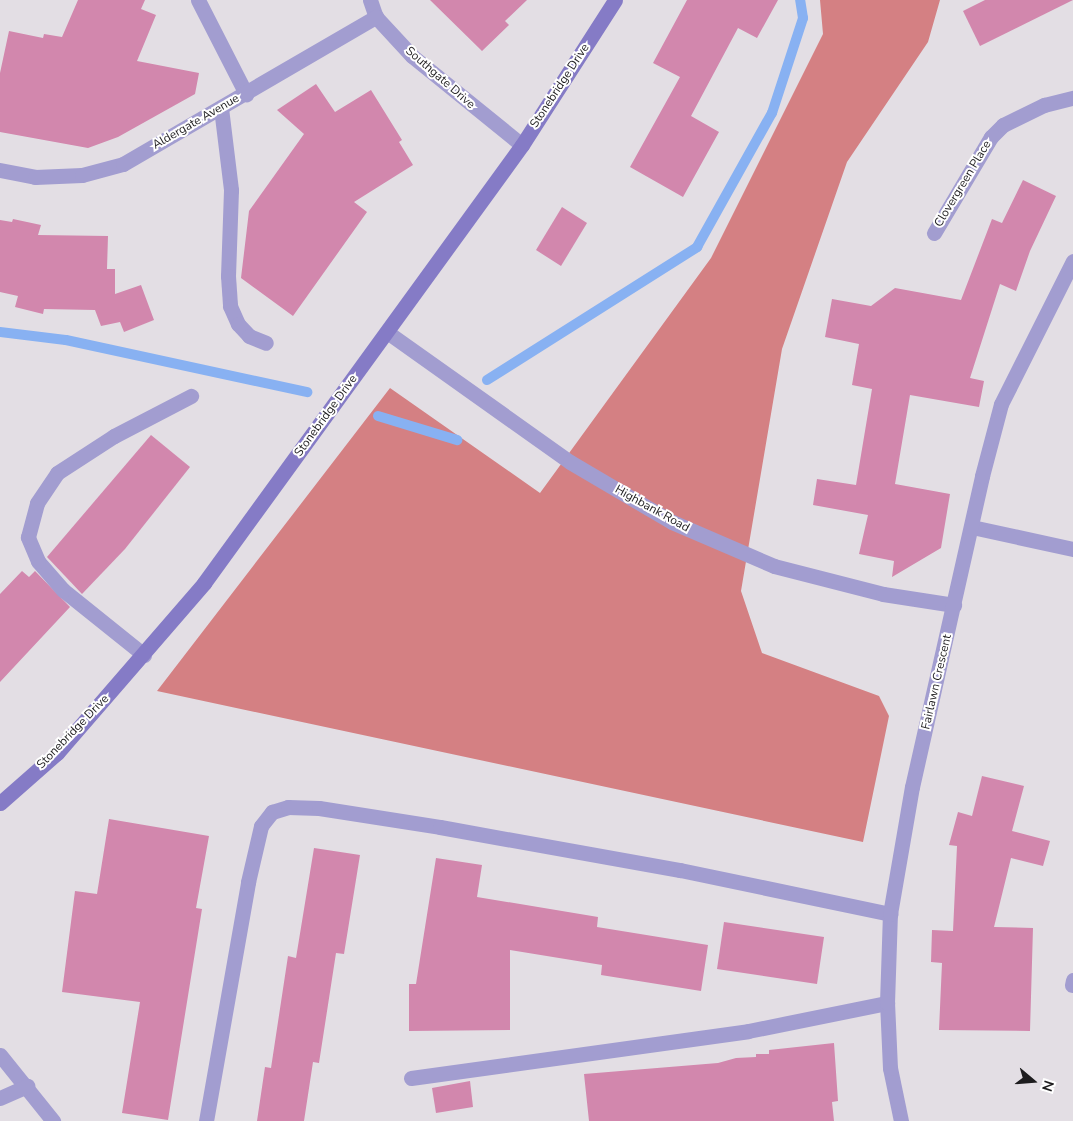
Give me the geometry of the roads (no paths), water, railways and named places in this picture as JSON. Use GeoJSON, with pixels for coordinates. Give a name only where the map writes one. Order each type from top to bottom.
{"type":"FeatureCollection","features":[{"type":"Feature","properties":{"kind":"street"},"geometry":{"type":"LineString","coordinates":[[198,0],[246,94]]}},
{"type":"Feature","properties":{"kind":"street","name":"Southgate Drive"},"geometry":{"type":"LineString","coordinates":[[370,0],[376,17],[412,56],[522,146]]}},
{"type":"Feature","properties":{"kind":"street","name":"Stonebridge Drive"},"geometry":{"type":"LineString","coordinates":[[0,803],[57,753],[144,655],[204,583],[522,146],[616,0]]}},
{"type":"Feature","properties":{"kind":"street","name":"Aldergate Avenue"},"geometry":{"type":"LineString","coordinates":[[0,170],[36,177],[82,175],[123,164],[376,17]]}},
{"type":"Feature","properties":{"kind":"street","name":"Clovergreen Place"},"geometry":{"type":"LineString","coordinates":[[934,233],[991,137],[1003,125],[1044,105],[1073,98]]}},
{"type":"Feature","properties":{"kind":"street"},"geometry":{"type":"LineString","coordinates":[[221,108],[230,190],[228,276],[230,306],[238,324],[249,336],[266,343]]}},
{"type":"Feature","properties":{"kind":"street","name":"Fairlawn Crescent"},"geometry":{"type":"LineString","coordinates":[[900,1121],[890,1068],[887,1003],[890,914],[912,787],[1002,404],[1073,261]]}},
{"type":"Feature","properties":{"kind":"street","name":"Highbank Road"},"geometry":{"type":"LineString","coordinates":[[387,332],[570,462],[672,522],[774,566],[883,594],[954,605]]}},
{"type":"Feature","properties":{"kind":"street"},"geometry":{"type":"LineString","coordinates":[[144,655],[63,590],[38,561],[28,537],[36,503],[57,473],[114,436],[191,396]]}},
{"type":"Feature","properties":{"kind":"street"},"geometry":{"type":"LineString","coordinates":[[972,527],[1073,549]]}},
{"type":"Feature","properties":{"kind":"street"},"geometry":{"type":"LineString","coordinates":[[206,1121],[248,882],[261,826],[272,812],[288,807],[319,808],[440,827],[680,870],[890,914]]}},
{"type":"Feature","properties":{"kind":"street"},"geometry":{"type":"LineString","coordinates":[[411,1078],[748,1032],[887,1003]]}},
{"type":"Feature","properties":{"kind":"street"},"geometry":{"type":"LineString","coordinates":[[0,1055],[27,1086],[53,1121]]}},
{"type":"Feature","properties":{"kind":"street"},"geometry":{"type":"LineString","coordinates":[[0,1098],[27,1086]]}},
{"type":"Feature","properties":{"kind":"waterway"},"geometry":{"type":"LineString","coordinates":[[487,380],[697,247],[772,113],[803,18],[800,0]]}},
{"type":"Feature","properties":{"kind":"waterway"},"geometry":{"type":"LineString","coordinates":[[0,332],[66,340],[307,392]]}},
{"type":"Feature","properties":{"kind":"waterway"},"geometry":{"type":"LineString","coordinates":[[378,416],[457,440]]}}]}
